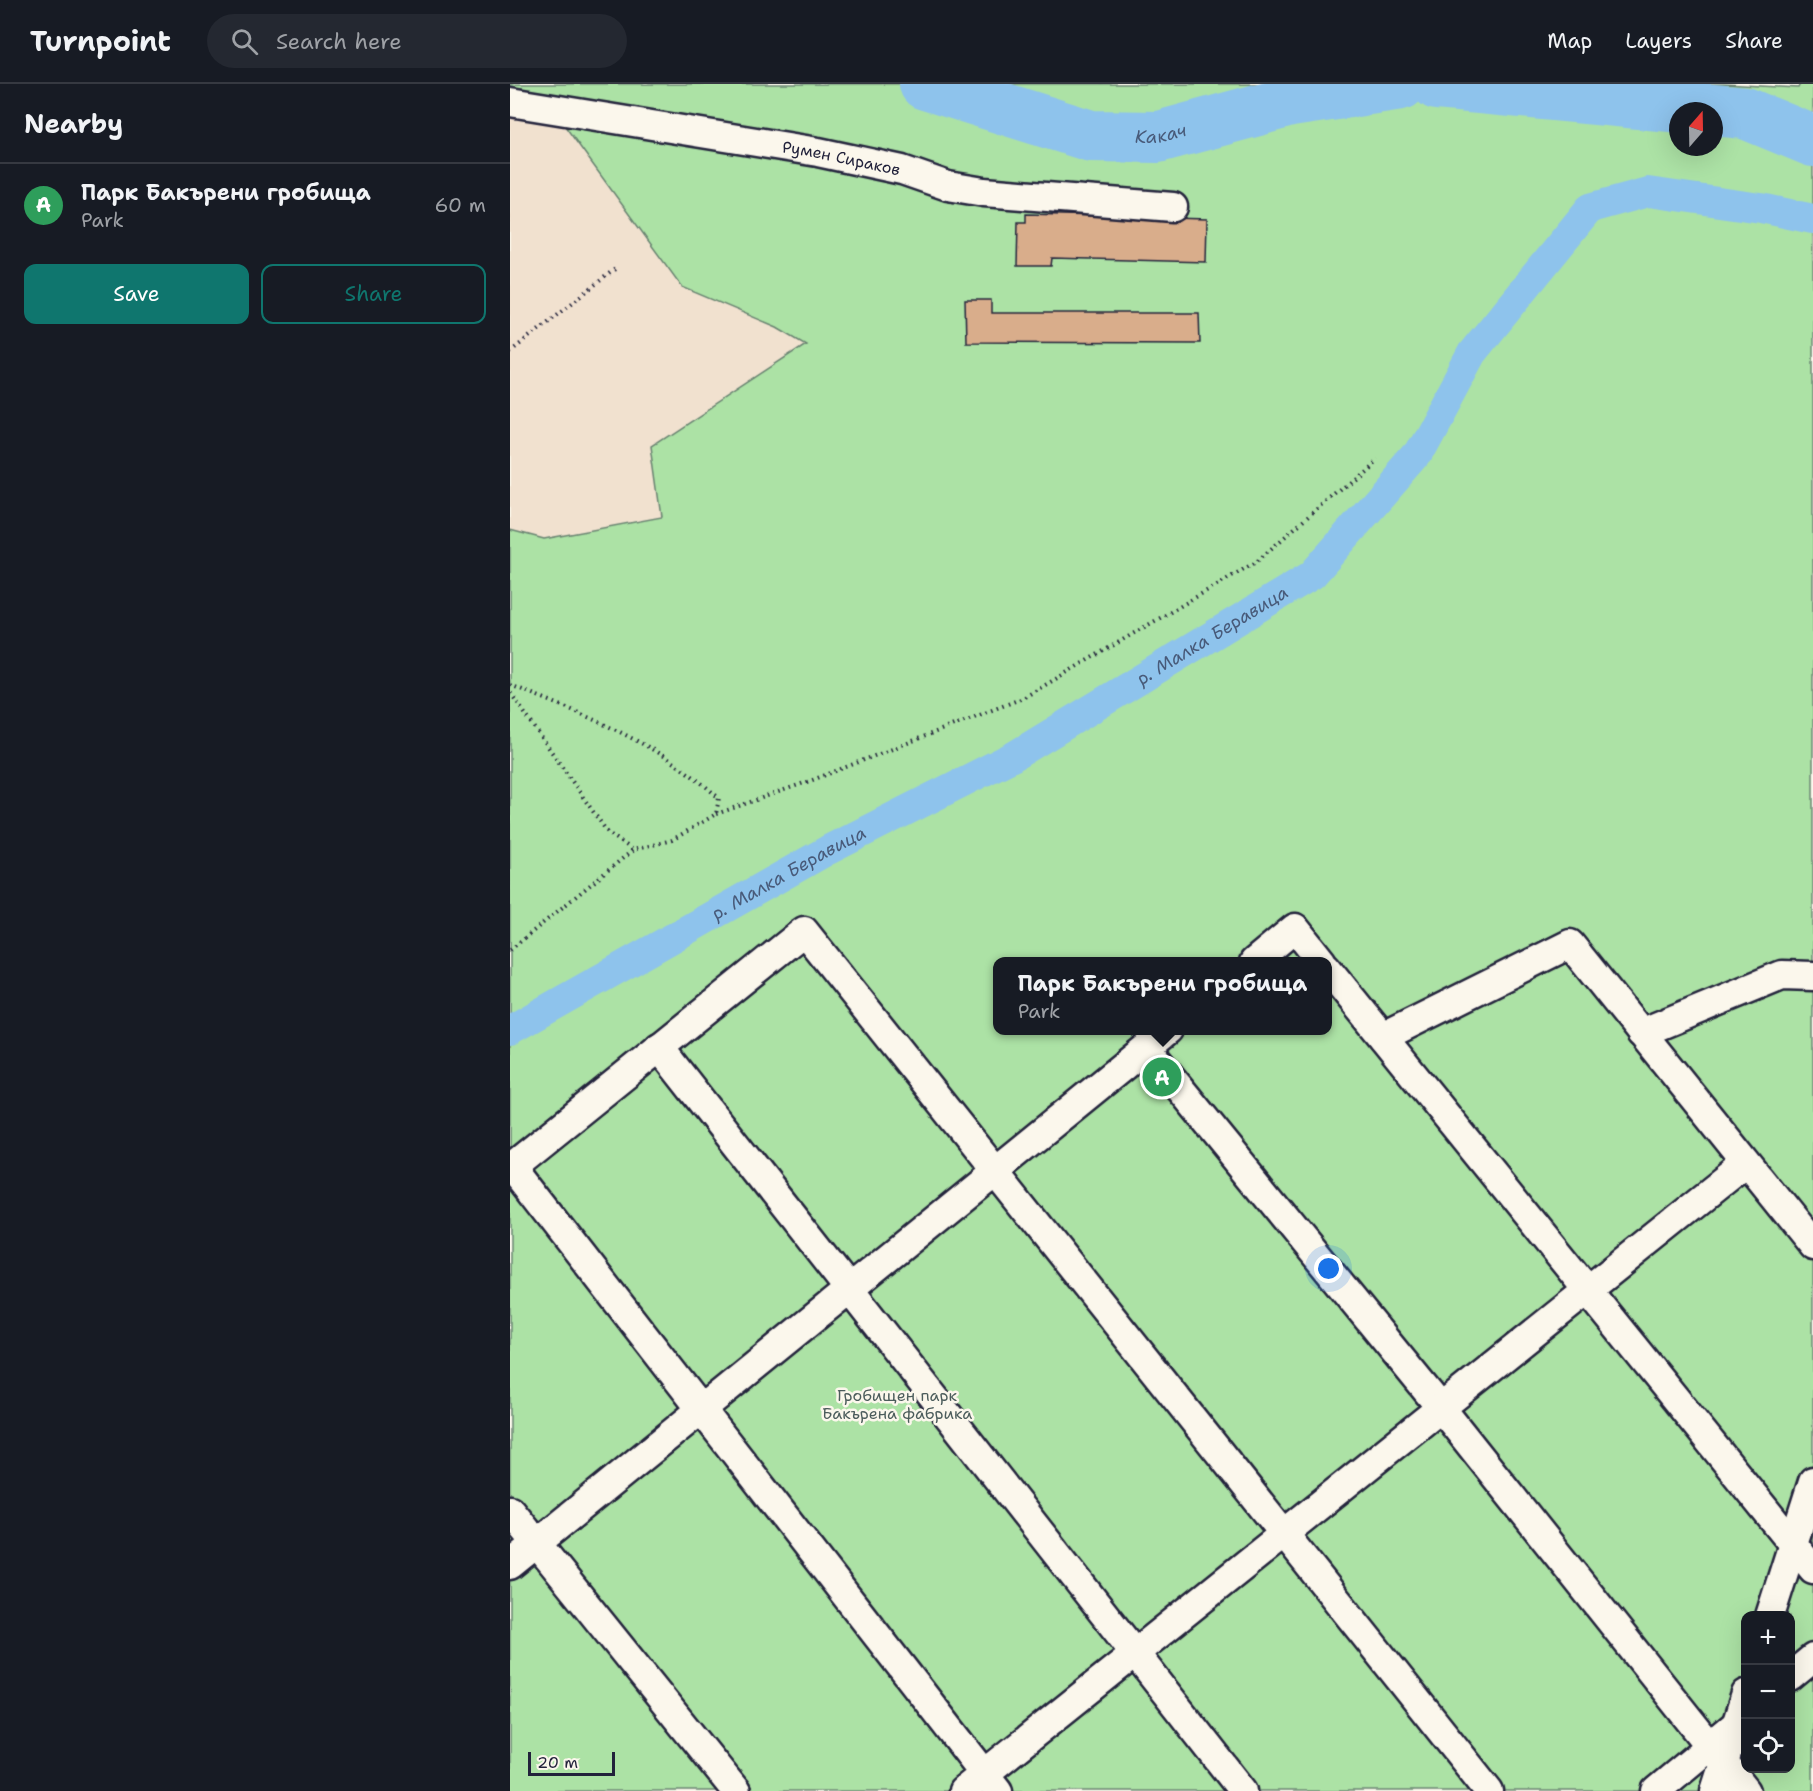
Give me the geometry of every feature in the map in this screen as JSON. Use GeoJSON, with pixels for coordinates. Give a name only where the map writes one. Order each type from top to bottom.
{"type":"FeatureCollection","features":[{"type":"Feature","properties":{"kind":"lane","name":"Румен Сираков"},"geometry":{"type":"LineString","coordinates":[[510,102],[818,152],[902,170],[948,186],[1173,207]]}},
{"type":"Feature","properties":{"kind":"lane"},"geometry":{"type":"LineString","coordinates":[[1260,957],[1295,928],[1318,957]]}},
{"type":"Feature","properties":{"kind":"lane"},"geometry":{"type":"LineString","coordinates":[[1489,1791],[1284,1534],[804,931],[511,1167],[701,1410],[982,1785],[1135,1653],[1284,1534],[1745,1164]]}},
{"type":"Feature","properties":{"kind":"lane"},"geometry":{"type":"LineString","coordinates":[[1383,1037],[1570,944],[1813,1246]]}},
{"type":"Feature","properties":{"kind":"lane"},"geometry":{"type":"LineString","coordinates":[[1332,974],[1813,1569]]}},
{"type":"Feature","properties":{"kind":"lane"},"geometry":{"type":"LineString","coordinates":[[1641,1033],[1782,975],[1813,976]]}},
{"type":"Feature","properties":{"kind":"lane"},"geometry":{"type":"LineString","coordinates":[[510,1565],[1158,1039],[1441,1408],[1746,1791]]}},
{"type":"Feature","properties":{"kind":"lane"},"geometry":{"type":"LineString","coordinates":[[659,1047],[1243,1791]]}},
{"type":"Feature","properties":{"kind":"lane"},"geometry":{"type":"LineString","coordinates":[[1772,1611],[1813,1481]]}},
{"type":"Feature","properties":{"kind":"lane"},"geometry":{"type":"LineString","coordinates":[[510,1510],[535,1544],[736,1791]]}},
{"type":"Feature","properties":{"kind":"lane"},"geometry":{"type":"LineString","coordinates":[[1795,1674],[1813,1658]]}},
{"type":"Feature","properties":{"kind":"lane"},"geometry":{"type":"LineString","coordinates":[[1656,1791],[1717,1755],[1741,1720]]}},
{"type":"Feature","properties":{"kind":"lane"},"geometry":{"type":"LineString","coordinates":[[1715,1791],[1717,1755]]}},
{"type":"Feature","properties":{"kind":"path"},"geometry":{"type":"LineString","coordinates":[[510,352],[615,269]]}},
{"type":"Feature","properties":{"kind":"path"},"geometry":{"type":"LineString","coordinates":[[510,950],[633,850],[672,840],[716,814],[810,781],[1023,698],[1256,562],[1375,458]]}},
{"type":"Feature","properties":{"kind":"path"},"geometry":{"type":"LineString","coordinates":[[510,686],[603,722],[698,778],[719,798],[716,814]]}},
{"type":"Feature","properties":{"kind":"path"},"geometry":{"type":"LineString","coordinates":[[510,692],[608,833],[633,850]]}},
{"type":"Feature","properties":{"kind":"shaded area"},"geometry":{"type":"Polygon","coordinates":[[[510,115],[562,122],[682,287],[777,327],[807,344],[652,445],[662,517],[544,539],[510,530],[510,115]]]}},
{"type":"Feature","properties":{"kind":"green space","name":"Гробищен парк Бакърена фабрика"},"geometry":{"type":"Polygon","coordinates":[[[510,84],[1724,84],[1798,88],[1800,84],[1813,84],[1813,1791],[510,1791],[510,530],[544,539],[662,517],[652,445],[806,344],[777,327],[682,287],[562,122],[510,115],[510,84]]]}},
{"type":"Feature","properties":{"kind":"building"},"geometry":{"type":"Polygon","coordinates":[[[1026,214],[1207,219],[1206,262],[1052,258],[1051,266],[1017,266],[1018,222],[1026,222],[1026,214]]]}},
{"type":"Feature","properties":{"kind":"building"},"geometry":{"type":"Polygon","coordinates":[[[965,300],[991,300],[991,313],[1199,313],[1200,343],[966,342],[965,300]]]}},
{"type":"Feature","properties":{"kind":"waterway","name":"Какач"},"geometry":{"type":"LineString","coordinates":[[925,84],[1091,136],[1158,137],[1291,101],[1401,84]]}},
{"type":"Feature","properties":{"kind":"waterway","name":"Какач"},"geometry":{"type":"LineString","coordinates":[[1437,84],[1745,113],[1813,141]]}},
{"type":"Feature","properties":{"kind":"waterway","name":"р. Малка Беравица"},"geometry":{"type":"LineString","coordinates":[[510,1030],[828,850],[1014,756],[1312,575],[1417,455],[1472,353],[1590,208],[1648,192],[1761,208],[1813,219]]}},
{"type":"Feature","properties":{"kind":"place","name":"Парк Бакърени гробища"},"geometry":{"type":"Point","coordinates":[1162,1077]}}]}
